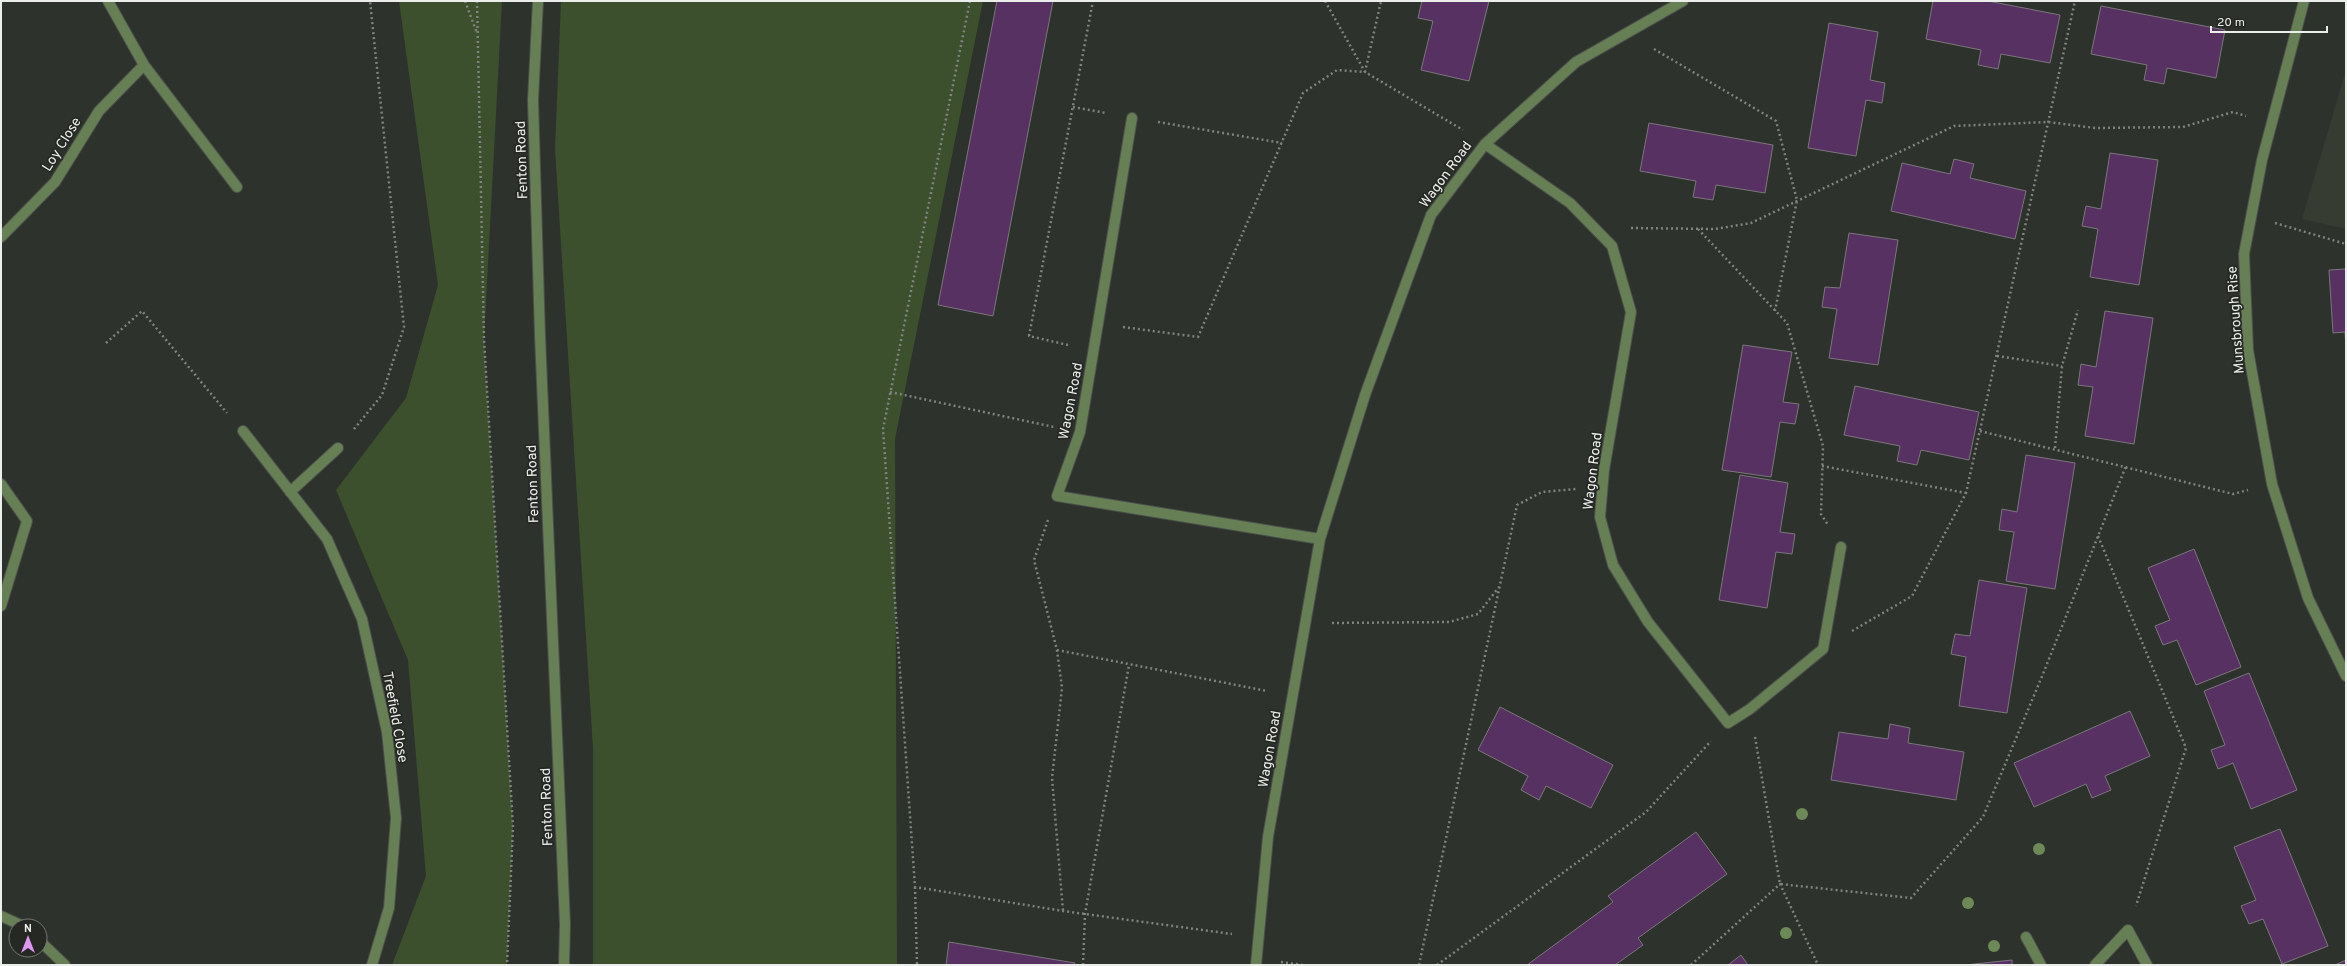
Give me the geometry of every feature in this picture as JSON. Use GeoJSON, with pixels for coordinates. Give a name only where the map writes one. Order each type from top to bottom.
{"type":"FeatureCollection","features":[{"type":"Feature","properties":{"kind":"street"},"geometry":{"type":"LineString","coordinates":[[108,1],[144,65],[237,187]]}},
{"type":"Feature","properties":{"kind":"street","name":"Fenton Road"},"geometry":{"type":"LineString","coordinates":[[538,1],[534,116],[543,406],[565,924],[564,965]]}},
{"type":"Feature","properties":{"kind":"street","name":"Wagon Road"},"geometry":{"type":"LineString","coordinates":[[1256,965],[1268,837],[1320,539],[1365,394],[1431,215],[1485,144],[1576,62],[1683,1]]}},
{"type":"Feature","properties":{"kind":"street","name":"Munsbrough Rise"},"geometry":{"type":"LineString","coordinates":[[2304,1],[2262,160],[2244,254],[2248,350],[2272,484],[2308,598],[2346,676]]}},
{"type":"Feature","properties":{"kind":"street","name":"Loy Close"},"geometry":{"type":"LineString","coordinates":[[1,237],[55,182],[99,110],[144,65]]}},
{"type":"Feature","properties":{"kind":"street","name":"Wagon Road"},"geometry":{"type":"LineString","coordinates":[[1058,496],[1080,432],[1132,118]]}},
{"type":"Feature","properties":{"kind":"street","name":"Wagon Road"},"geometry":{"type":"LineString","coordinates":[[1485,144],[1570,203],[1612,246],[1631,312],[1603,486],[1600,518],[1613,565],[1648,622],[1728,723]]}},
{"type":"Feature","properties":{"kind":"street","name":"Treefield Close"},"geometry":{"type":"LineString","coordinates":[[243,431],[327,539],[362,619],[388,732],[396,818],[389,908],[372,965]]}},
{"type":"Feature","properties":{"kind":"street"},"geometry":{"type":"LineString","coordinates":[[290,492],[338,448]]}},
{"type":"Feature","properties":{"kind":"street"},"geometry":{"type":"LineString","coordinates":[[1,484],[27,521],[1,606]]}},
{"type":"Feature","properties":{"kind":"street"},"geometry":{"type":"LineString","coordinates":[[1058,496],[1320,539]]}},
{"type":"Feature","properties":{"kind":"street"},"geometry":{"type":"LineString","coordinates":[[1728,723],[1750,709],[1823,649],[1841,547]]}},
{"type":"Feature","properties":{"kind":"street"},"geometry":{"type":"LineString","coordinates":[[2095,965],[2128,930],[2147,965]]}},
{"type":"Feature","properties":{"kind":"street"},"geometry":{"type":"LineString","coordinates":[[2026,937],[2041,965]]}},
{"type":"Feature","properties":{"kind":"street"},"geometry":{"type":"LineString","coordinates":[[48,949],[65,965]]}},
{"type":"Feature","properties":{"kind":"path"},"geometry":{"type":"LineString","coordinates":[[338,448],[382,395],[404,327],[370,1]]}},
{"type":"Feature","properties":{"kind":"path"},"geometry":{"type":"LineString","coordinates":[[466,1],[477,36]]}},
{"type":"Feature","properties":{"kind":"path"},"geometry":{"type":"LineString","coordinates":[[477,1],[484,339],[513,827],[507,965]]}},
{"type":"Feature","properties":{"kind":"path"},"geometry":{"type":"LineString","coordinates":[[917,965],[915,887],[883,430],[970,1]]}},
{"type":"Feature","properties":{"kind":"path"},"geometry":{"type":"LineString","coordinates":[[1093,1],[1029,336],[1094,350]]}},
{"type":"Feature","properties":{"kind":"path"},"geometry":{"type":"LineString","coordinates":[[1325,1],[1365,72]]}},
{"type":"Feature","properties":{"kind":"path"},"geometry":{"type":"LineString","coordinates":[[1365,72],[1380,1]]}},
{"type":"Feature","properties":{"kind":"path"},"geometry":{"type":"LineString","coordinates":[[1823,649],[1912,596],[1966,493],[2075,1]]}},
{"type":"Feature","properties":{"kind":"path"},"geometry":{"type":"LineString","coordinates":[[1627,33],[1776,121],[1797,200],[1775,311]]}},
{"type":"Feature","properties":{"kind":"path"},"geometry":{"type":"LineString","coordinates":[[1098,324],[1198,337],[1303,93],[1337,70],[1365,72],[1485,144]]}},
{"type":"Feature","properties":{"kind":"path"},"geometry":{"type":"LineString","coordinates":[[1073,107],[1282,143]]}},
{"type":"Feature","properties":{"kind":"path"},"geometry":{"type":"LineString","coordinates":[[1594,228],[1715,229],[1751,223],[1954,126],[2048,122],[2095,128],[2183,127],[2233,112],[2272,124]]}},
{"type":"Feature","properties":{"kind":"path"},"geometry":{"type":"LineString","coordinates":[[2251,216],[2346,244]]}},
{"type":"Feature","properties":{"kind":"path"},"geometry":{"type":"LineString","coordinates":[[1698,228],[1787,323],[1823,446],[1821,514],[1841,547]]}},
{"type":"Feature","properties":{"kind":"path"},"geometry":{"type":"LineString","coordinates":[[2055,448],[2062,366],[2078,310]]}},
{"type":"Feature","properties":{"kind":"path"},"geometry":{"type":"LineString","coordinates":[[106,343],[142,311],[243,431]]}},
{"type":"Feature","properties":{"kind":"path"},"geometry":{"type":"LineString","coordinates":[[1997,356],[2062,366]]}},
{"type":"Feature","properties":{"kind":"path"},"geometry":{"type":"LineString","coordinates":[[890,392],[1080,432]]}},
{"type":"Feature","properties":{"kind":"path"},"geometry":{"type":"LineString","coordinates":[[1980,431],[2055,448],[2233,494],[2272,484]]}},
{"type":"Feature","properties":{"kind":"path"},"geometry":{"type":"LineString","coordinates":[[1822,466],[1966,493]]}},
{"type":"Feature","properties":{"kind":"path"},"geometry":{"type":"LineString","coordinates":[[1691,965],[1780,884],[1911,898],[1983,817],[2043,674],[2126,466]]}},
{"type":"Feature","properties":{"kind":"path"},"geometry":{"type":"LineString","coordinates":[[1419,965],[1517,505],[1542,492],[1603,486]]}},
{"type":"Feature","properties":{"kind":"path"},"geometry":{"type":"LineString","coordinates":[[1058,496],[1034,560],[1057,650],[1062,688],[1052,778],[1063,911]]}},
{"type":"Feature","properties":{"kind":"path"},"geometry":{"type":"LineString","coordinates":[[2098,536],[2186,748],[2128,930]]}},
{"type":"Feature","properties":{"kind":"path"},"geometry":{"type":"LineString","coordinates":[[1305,624],[1449,622],[1478,614],[1499,586]]}},
{"type":"Feature","properties":{"kind":"path"},"geometry":{"type":"LineString","coordinates":[[1057,650],[1129,665],[1293,695]]}},
{"type":"Feature","properties":{"kind":"path"},"geometry":{"type":"LineString","coordinates":[[1083,965],[1085,914],[1129,665]]}},
{"type":"Feature","properties":{"kind":"path"},"geometry":{"type":"LineString","coordinates":[[1750,709],[1780,884],[1818,965]]}},
{"type":"Feature","properties":{"kind":"path"},"geometry":{"type":"LineString","coordinates":[[1437,965],[1646,812],[1728,723]]}},
{"type":"Feature","properties":{"kind":"path"},"geometry":{"type":"LineString","coordinates":[[915,887],[1063,911],[1259,937]]}},
{"type":"Feature","properties":{"kind":"shaded area"},"geometry":{"type":"Polygon","coordinates":[[[2346,70],[2346,229],[2302,219],[2346,70]]]}},
{"type":"Feature","properties":{"kind":"green space"},"geometry":{"type":"Polygon","coordinates":[[[399,1],[502,1],[484,339],[513,827],[507,965],[392,965],[426,876],[408,660],[336,490],[406,398],[438,285],[399,1]]]}},
{"type":"Feature","properties":{"kind":"green space"},"geometry":{"type":"Polygon","coordinates":[[[561,1],[983,1],[895,439],[897,965],[593,965],[593,748],[555,149],[561,1]]]}},
{"type":"Feature","properties":{"kind":"building"},"geometry":{"type":"Polygon","coordinates":[[[997,1],[1053,1],[993,316],[938,305],[997,1]]]}},
{"type":"Feature","properties":{"kind":"building"},"geometry":{"type":"Polygon","coordinates":[[[1422,1],[1489,1],[1469,81],[1421,70],[1433,21],[1418,18],[1422,1]]]}},
{"type":"Feature","properties":{"kind":"building"},"geometry":{"type":"Polygon","coordinates":[[[1933,1],[1988,1],[2060,15],[2050,63],[2001,54],[1998,69],[1978,65],[1981,50],[1926,39],[1933,1]]]}},
{"type":"Feature","properties":{"kind":"building"},"geometry":{"type":"Polygon","coordinates":[[[2101,6],[2225,30],[2216,78],[2167,68],[2164,84],[2144,80],[2147,65],[2091,54],[2101,6]]]}},
{"type":"Feature","properties":{"kind":"building"},"geometry":{"type":"Polygon","coordinates":[[[1829,23],[1878,32],[1870,80],[1885,83],[1882,103],[1866,100],[1856,156],[1808,148],[1829,23]]]}},
{"type":"Feature","properties":{"kind":"building"},"geometry":{"type":"Polygon","coordinates":[[[1649,123],[1773,145],[1765,193],[1716,185],[1713,200],[1693,197],[1696,181],[1640,171],[1649,123]]]}},
{"type":"Feature","properties":{"kind":"building"},"geometry":{"type":"Polygon","coordinates":[[[2110,153],[2158,160],[2139,285],[2090,277],[2098,229],[2082,226],[2086,206],[2101,209],[2110,153]]]}},
{"type":"Feature","properties":{"kind":"building"},"geometry":{"type":"Polygon","coordinates":[[[1954,159],[1974,164],[1970,178],[2026,191],[2015,239],[1891,211],[1902,163],[1950,174],[1954,159]]]}},
{"type":"Feature","properties":{"kind":"building"},"geometry":{"type":"Polygon","coordinates":[[[1849,233],[1898,240],[1878,365],[1829,358],[1837,309],[1822,307],[1825,287],[1840,288],[1849,233]]]}},
{"type":"Feature","properties":{"kind":"building"},"geometry":{"type":"Polygon","coordinates":[[[2346,269],[2346,349],[2345,332],[2333,333],[2329,270],[2346,269]]]}},
{"type":"Feature","properties":{"kind":"building"},"geometry":{"type":"Polygon","coordinates":[[[2105,311],[2153,318],[2134,444],[2085,436],[2093,387],[2078,385],[2081,364],[2096,367],[2105,311]]]}},
{"type":"Feature","properties":{"kind":"building"},"geometry":{"type":"Polygon","coordinates":[[[1743,345],[1792,352],[1783,402],[1799,404],[1795,424],[1780,422],[1771,477],[1722,470],[1743,345]]]}},
{"type":"Feature","properties":{"kind":"building"},"geometry":{"type":"Polygon","coordinates":[[[1855,386],[1979,412],[1969,460],[1921,450],[1917,465],[1897,461],[1900,446],[1844,435],[1855,386]]]}},
{"type":"Feature","properties":{"kind":"building"},"geometry":{"type":"Polygon","coordinates":[[[2026,455],[2075,463],[2055,589],[2006,581],[2014,532],[1999,530],[2002,509],[2017,512],[2026,455]]]}},
{"type":"Feature","properties":{"kind":"building"},"geometry":{"type":"Polygon","coordinates":[[[1740,475],[1788,483],[1780,532],[1795,534],[1792,554],[1776,552],[1767,608],[1719,600],[1740,475]]]}},
{"type":"Feature","properties":{"kind":"building"},"geometry":{"type":"Polygon","coordinates":[[[2194,549],[2241,667],[2196,685],[2177,640],[2163,645],[2155,626],[2170,620],[2148,568],[2194,549]]]}},
{"type":"Feature","properties":{"kind":"building"},"geometry":{"type":"Polygon","coordinates":[[[1979,580],[2027,588],[2007,713],[1959,706],[1966,657],[1951,654],[1955,634],[1970,636],[1979,580]]]}},
{"type":"Feature","properties":{"kind":"building"},"geometry":{"type":"Polygon","coordinates":[[[2249,673],[2297,790],[2251,809],[2233,763],[2218,769],[2211,750],[2225,745],[2204,691],[2249,673]]]}},
{"type":"Feature","properties":{"kind":"building"},"geometry":{"type":"Polygon","coordinates":[[[1500,707],[1613,765],[1591,808],[1546,786],[1539,800],[1521,790],[1528,776],[1478,750],[1500,707]]]}},
{"type":"Feature","properties":{"kind":"building"},"geometry":{"type":"Polygon","coordinates":[[[2130,711],[2150,756],[2105,776],[2111,790],[2092,798],[2086,784],[2034,807],[2014,763],[2130,711]]]}},
{"type":"Feature","properties":{"kind":"building"},"geometry":{"type":"Polygon","coordinates":[[[1890,724],[1910,728],[1908,743],[1964,752],[1956,800],[1831,780],[1839,732],[1888,739],[1890,724]]]}},
{"type":"Feature","properties":{"kind":"building"},"geometry":{"type":"Polygon","coordinates":[[[2280,829],[2328,946],[2282,964],[2263,919],[2249,924],[2241,906],[2256,900],[2234,847],[2280,829]]]}},
{"type":"Feature","properties":{"kind":"building"},"geometry":{"type":"Polygon","coordinates":[[[1696,832],[1727,874],[1638,938],[1643,945],[1615,965],[1527,965],[1613,902],[1608,896],[1696,832]]]}},
{"type":"Feature","properties":{"kind":"building"},"geometry":{"type":"Polygon","coordinates":[[[949,942],[1075,963],[1074,965],[946,965],[949,942]]]}},
{"type":"Feature","properties":{"kind":"building"},"geometry":{"type":"Polygon","coordinates":[[[1741,955],[1748,965],[1728,965],[1741,955]]]}},
{"type":"Feature","properties":{"kind":"building"},"geometry":{"type":"Polygon","coordinates":[[[2012,960],[2012,965],[1965,965],[2012,960]]]}},
{"type":"Feature","properties":{"kind":"building"},"geometry":{"type":"Polygon","coordinates":[[[2346,960],[2346,965],[2335,965],[2346,960]]]}}]}
